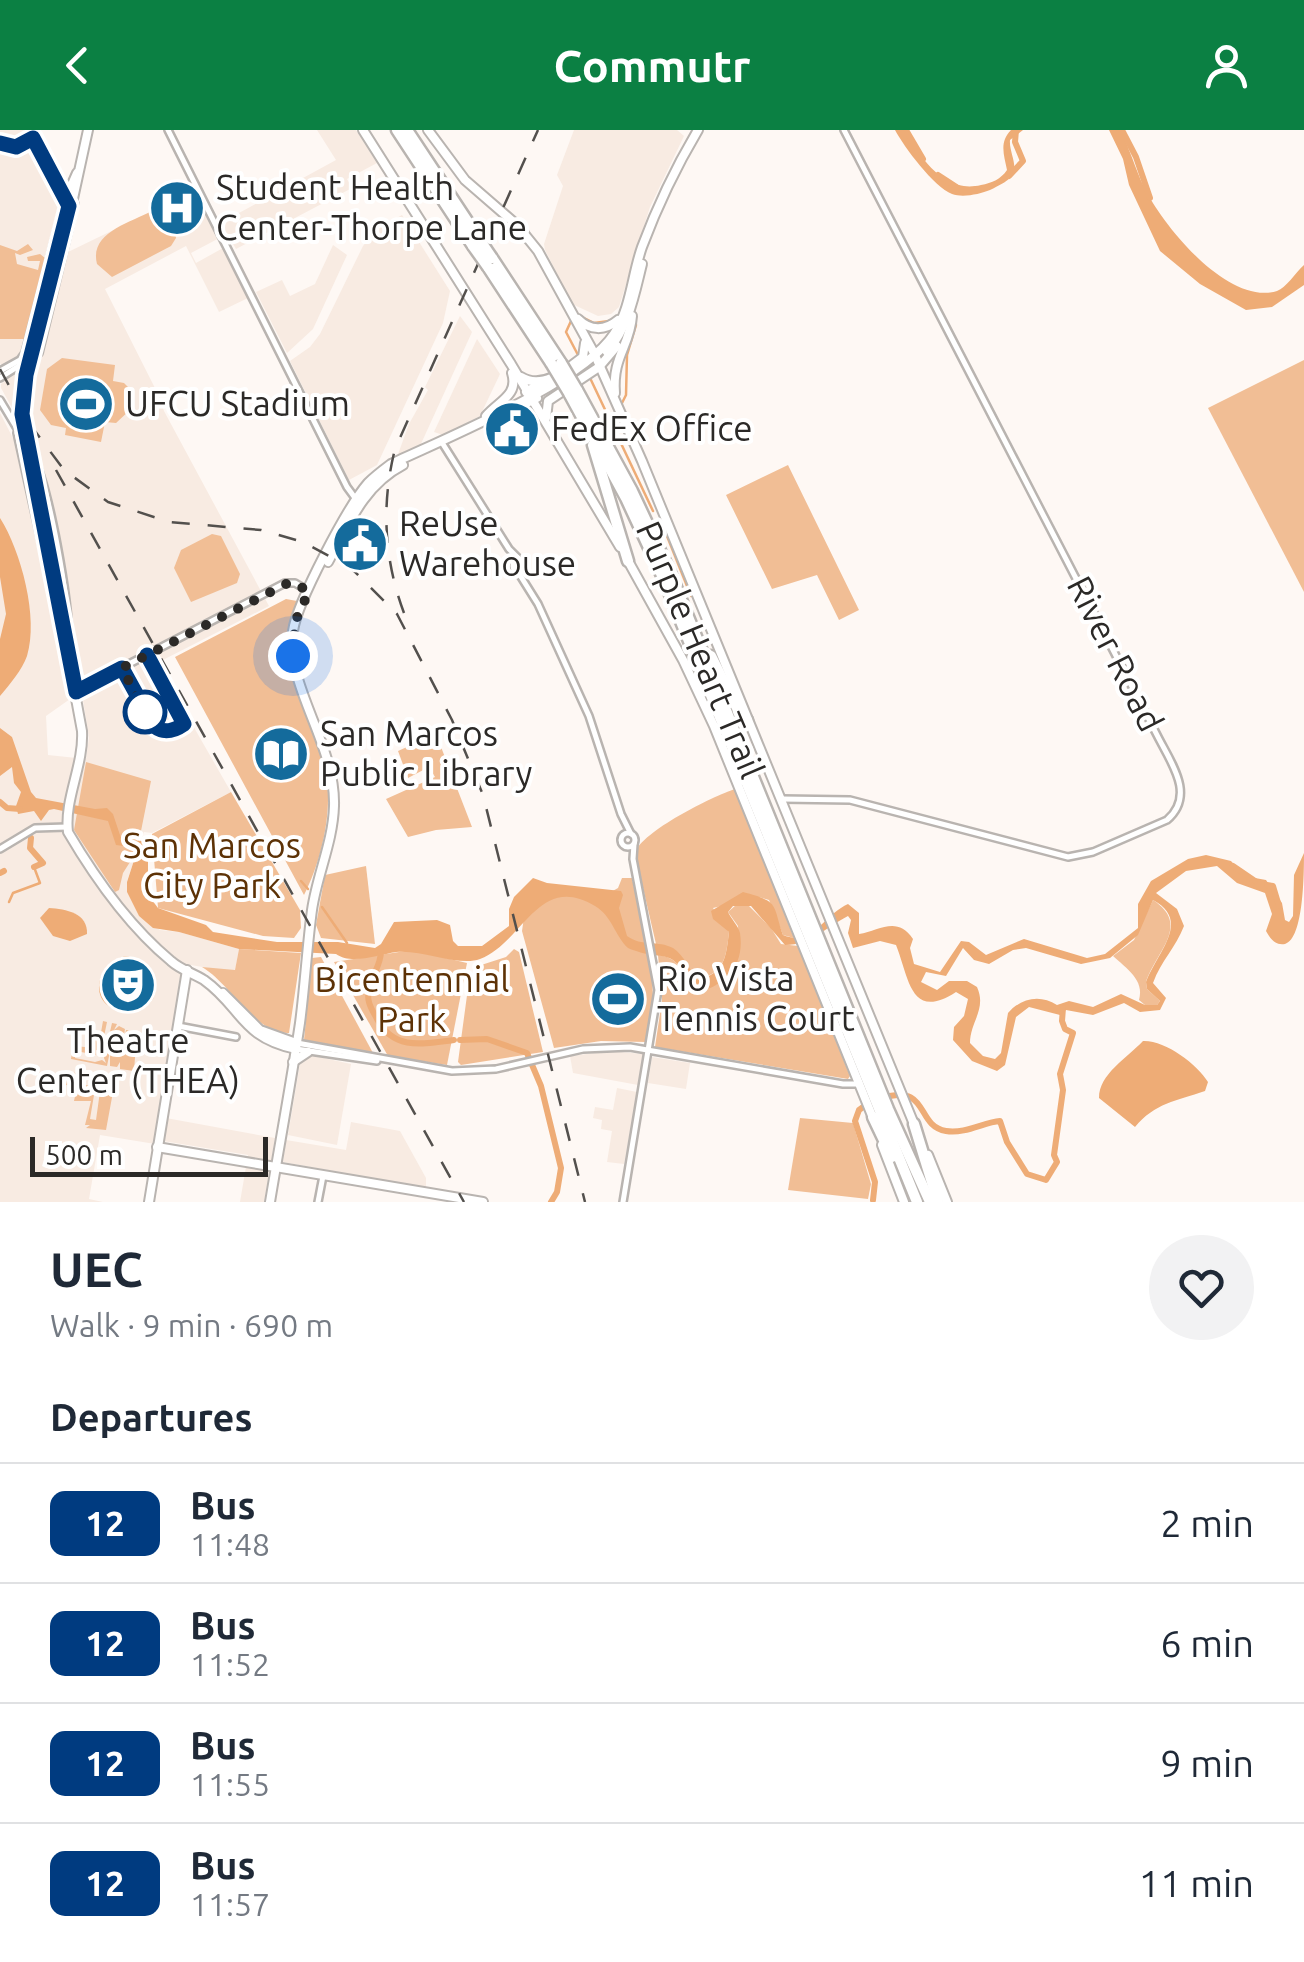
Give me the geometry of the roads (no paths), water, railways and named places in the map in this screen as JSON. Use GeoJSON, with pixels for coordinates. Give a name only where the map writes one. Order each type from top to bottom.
{"type":"FeatureCollection","features":[{"type":"Feature","properties":{"kind":"highway","name":"Purple Heart Trail"},"geometry":{"type":"LineString","coordinates":[[394,130],[476,241]]}},
{"type":"Feature","properties":{"kind":"highway","name":"Purple Heart Trail"},"geometry":{"type":"LineString","coordinates":[[410,130],[632,492],[681,600],[916,1202]]}},
{"type":"Feature","properties":{"kind":"highway","name":"Purple Heart Trail"},"geometry":{"type":"LineString","coordinates":[[573,392],[656,563],[794,886]]}},
{"type":"Feature","properties":{"kind":"highway"},"geometry":{"type":"LineString","coordinates":[[582,416],[628,561]]}},
{"type":"Feature","properties":{"kind":"highway"},"geometry":{"type":"LineString","coordinates":[[681,600],[689,608],[739,712],[747,720]]}},
{"type":"Feature","properties":{"kind":"highway","name":"Purple Heart Trail"},"geometry":{"type":"LineString","coordinates":[[879,1113],[930,1202]]}},
{"type":"Feature","properties":{"kind":"highway"},"geometry":{"type":"LineString","coordinates":[[913,1121],[938,1202]]}},
{"type":"Feature","properties":{"kind":"main road"},"geometry":{"type":"LineString","coordinates":[[88,130],[78,177],[58,235],[22,406],[24,436],[76,692],[82,749],[68,822],[115,900],[169,960],[184,990]]}},
{"type":"Feature","properties":{"kind":"main road"},"geometry":{"type":"LineString","coordinates":[[362,130],[518,375],[628,561],[707,710],[778,881],[815,950]]}},
{"type":"Feature","properties":{"kind":"main road"},"geometry":{"type":"LineString","coordinates":[[428,130],[464,180],[528,238],[597,361],[947,1202]]}},
{"type":"Feature","properties":{"kind":"main road"},"geometry":{"type":"LineString","coordinates":[[616,403],[615,367],[630,330],[627,314],[635,271],[668,186],[698,130]]}},
{"type":"Feature","properties":{"kind":"main road"},"geometry":{"type":"LineString","coordinates":[[58,235],[69,206],[65,200],[78,177]]}},
{"type":"Feature","properties":{"kind":"main road"},"geometry":{"type":"LineString","coordinates":[[545,420],[548,401],[586,376],[627,314],[648,236]]}},
{"type":"Feature","properties":{"kind":"main road"},"geometry":{"type":"LineString","coordinates":[[571,313],[583,324],[596,328],[612,325],[627,314]]}},
{"type":"Feature","properties":{"kind":"main road"},"geometry":{"type":"LineString","coordinates":[[348,489],[358,490],[392,464],[512,411],[543,382],[583,358],[585,340]]}},
{"type":"Feature","properties":{"kind":"main road"},"geometry":{"type":"LineString","coordinates":[[358,503],[386,474],[597,361]]}},
{"type":"Feature","properties":{"kind":"main road"},"geometry":{"type":"LineString","coordinates":[[484,419],[512,392],[515,383],[511,364]]}},
{"type":"Feature","properties":{"kind":"main road"},"geometry":{"type":"LineString","coordinates":[[518,375],[531,383],[543,382]]}},
{"type":"Feature","properties":{"kind":"main road"},"geometry":{"type":"LineString","coordinates":[[586,376],[597,376],[608,387]]}},
{"type":"Feature","properties":{"kind":"main road"},"geometry":{"type":"LineString","coordinates":[[512,411],[530,410],[545,420]]}},
{"type":"Feature","properties":{"kind":"main road"},"geometry":{"type":"LineString","coordinates":[[459,437],[494,414]]}},
{"type":"Feature","properties":{"kind":"main road"},"geometry":{"type":"LineString","coordinates":[[270,1202],[294,1062],[312,905],[334,804],[330,762],[293,656],[295,622],[372,479]]}},
{"type":"Feature","properties":{"kind":"main road"},"geometry":{"type":"LineString","coordinates":[[169,960],[206,976],[265,1036],[296,1046]]}},
{"type":"Feature","properties":{"kind":"main road"},"geometry":{"type":"LineString","coordinates":[[148,1202],[187,970]]}},
{"type":"Feature","properties":{"kind":"main road"},"geometry":{"type":"LineString","coordinates":[[294,1062],[308,1052]]}},
{"type":"Feature","properties":{"kind":"main road"},"geometry":{"type":"LineString","coordinates":[[879,1113],[904,1202]]}},
{"type":"Feature","properties":{"kind":"main road"},"geometry":{"type":"LineString","coordinates":[[158,1147],[483,1202]]}},
{"type":"Feature","properties":{"kind":"street"},"geometry":{"type":"LineString","coordinates":[[29,130],[65,200]]}},
{"type":"Feature","properties":{"kind":"street"},"geometry":{"type":"LineString","coordinates":[[168,130],[358,503]]}},
{"type":"Feature","properties":{"kind":"street","name":"River Road"},"geometry":{"type":"LineString","coordinates":[[780,800],[850,800],[1068,857],[1093,852],[1167,820],[1182,799],[1180,783],[1164,749],[844,130]]}},
{"type":"Feature","properties":{"kind":"street"},"geometry":{"type":"LineString","coordinates":[[0,375],[24,356],[33,320],[44,306],[78,177]]}},
{"type":"Feature","properties":{"kind":"street"},"geometry":{"type":"LineString","coordinates":[[0,375],[38,355],[47,323],[44,306]]}},
{"type":"Feature","properties":{"kind":"street"},"geometry":{"type":"LineString","coordinates":[[33,320],[47,323]]}},
{"type":"Feature","properties":{"kind":"street"},"geometry":{"type":"LineString","coordinates":[[0,400],[34,457],[41,480],[65,598],[66,641]]}},
{"type":"Feature","properties":{"kind":"street"},"geometry":{"type":"LineString","coordinates":[[17,430],[52,604],[66,641]]}},
{"type":"Feature","properties":{"kind":"street"},"geometry":{"type":"LineString","coordinates":[[442,442],[521,570],[589,716],[627,835],[635,839],[633,860],[658,990],[623,1202]]}},
{"type":"Feature","properties":{"kind":"street"},"geometry":{"type":"LineString","coordinates":[[27,483],[41,480]]}},
{"type":"Feature","properties":{"kind":"street"},"geometry":{"type":"LineString","coordinates":[[31,501],[39,494],[45,498]]}},
{"type":"Feature","properties":{"kind":"street"},"geometry":{"type":"LineString","coordinates":[[516,562],[524,562],[521,570]]}},
{"type":"Feature","properties":{"kind":"street"},"geometry":{"type":"LineString","coordinates":[[76,692],[285,583],[309,591]]}},
{"type":"Feature","properties":{"kind":"street"},"geometry":{"type":"LineString","coordinates":[[0,850],[35,828],[68,822]]}},
{"type":"Feature","properties":{"kind":"street"},"geometry":{"type":"LineString","coordinates":[[627,835],[622,842],[633,860]]}},
{"type":"Feature","properties":{"kind":"street"},"geometry":{"type":"LineString","coordinates":[[626,847],[634,844]]}},
{"type":"Feature","properties":{"kind":"street"},"geometry":{"type":"LineString","coordinates":[[178,1026],[236,1037]]}},
{"type":"Feature","properties":{"kind":"street"},"geometry":{"type":"LineString","coordinates":[[296,1046],[452,1071],[474,1071],[604,1047],[649,1050],[869,1088]]}},
{"type":"Feature","properties":{"kind":"street"},"geometry":{"type":"LineString","coordinates":[[296,1046],[308,1052],[355,1056]]}},
{"type":"Feature","properties":{"kind":"street"},"geometry":{"type":"LineString","coordinates":[[318,1202],[323,1176]]}},
{"type":"Feature","properties":{"kind":"waterway"},"geometry":{"type":"LineString","coordinates":[[906,130],[923,159]]}},
{"type":"Feature","properties":{"kind":"waterway"},"geometry":{"type":"LineString","coordinates":[[1009,176],[1023,161],[1015,142],[1016,130]]}},
{"type":"Feature","properties":{"kind":"waterway"},"geometry":{"type":"LineString","coordinates":[[1122,130],[1150,198]]}},
{"type":"Feature","properties":{"kind":"waterway"},"geometry":{"type":"LineString","coordinates":[[938,175],[961,190]]}},
{"type":"Feature","properties":{"kind":"waterway"},"geometry":{"type":"LineString","coordinates":[[578,315],[594,323],[609,321]]}},
{"type":"Feature","properties":{"kind":"waterway"},"geometry":{"type":"LineString","coordinates":[[571,321],[566,332],[578,355]]}},
{"type":"Feature","properties":{"kind":"waterway"},"geometry":{"type":"LineString","coordinates":[[622,403],[626,395],[627,355],[636,325]]}},
{"type":"Feature","properties":{"kind":"waterway"},"geometry":{"type":"LineString","coordinates":[[591,380],[653,511]]}},
{"type":"Feature","properties":{"kind":"waterway"},"geometry":{"type":"LineString","coordinates":[[663,526],[691,596]]}},
{"type":"Feature","properties":{"kind":"waterway"},"geometry":{"type":"LineString","coordinates":[[0,802],[7,808],[20,809]]}},
{"type":"Feature","properties":{"kind":"waterway"},"geometry":{"type":"LineString","coordinates":[[31,838],[30,848],[43,863],[34,867]]}},
{"type":"Feature","properties":{"kind":"waterway"},"geometry":{"type":"LineString","coordinates":[[1233,866],[1255,881]]}},
{"type":"Feature","properties":{"kind":"waterway"},"geometry":{"type":"LineString","coordinates":[[9,902],[13,893],[40,883],[34,867]]}},
{"type":"Feature","properties":{"kind":"waterway"},"geometry":{"type":"LineString","coordinates":[[0,873],[4,871]]}},
{"type":"Feature","properties":{"kind":"waterway"},"geometry":{"type":"LineString","coordinates":[[301,881],[308,889]]}},
{"type":"Feature","properties":{"kind":"waterway"},"geometry":{"type":"LineString","coordinates":[[1267,885],[1273,886],[1279,906]]}},
{"type":"Feature","properties":{"kind":"waterway"},"geometry":{"type":"LineString","coordinates":[[322,907],[347,943]]}},
{"type":"Feature","properties":{"kind":"waterway"},"geometry":{"type":"LineString","coordinates":[[381,951],[368,997],[384,1029],[410,1043],[454,1040]]}},
{"type":"Feature","properties":{"kind":"waterway"},"geometry":{"type":"LineString","coordinates":[[882,1098],[908,1096],[936,1128],[946,1131],[1000,1121],[1007,1142],[1027,1174],[1046,1180],[1057,1162],[1054,1155],[1063,1090],[1060,1074],[1073,1033],[1065,1029],[1063,1008]]}},
{"type":"Feature","properties":{"kind":"waterway"},"geometry":{"type":"LineString","coordinates":[[460,1040],[487,1039],[527,1053],[541,1086],[561,1168],[551,1202]]}},
{"type":"Feature","properties":{"kind":"waterway"},"geometry":{"type":"LineString","coordinates":[[870,1102],[859,1110],[855,1121],[875,1182],[873,1200]]}},
{"type":"Feature","properties":{"kind":"railway"},"geometry":{"type":"LineString","coordinates":[[404,613],[392,573],[387,532],[388,490],[395,449],[538,130]]}},
{"type":"Feature","properties":{"kind":"railway"},"geometry":{"type":"LineString","coordinates":[[0,369],[36,435]]}},
{"type":"Feature","properties":{"kind":"railway"},"geometry":{"type":"LineString","coordinates":[[29,423],[64,470],[108,502],[169,522],[261,530],[303,542],[351,568],[397,614],[452,720],[483,795],[585,1202]]}},
{"type":"Feature","properties":{"kind":"railway"},"geometry":{"type":"LineString","coordinates":[[56,470],[464,1202]]}},
{"type":"Feature","properties":{"kind":"place","name":"Student Health Center-Thorpe Lane"},"geometry":{"type":"Point","coordinates":[177,208]}},
{"type":"Feature","properties":{"kind":"place","name":"UFCU Stadium"},"geometry":{"type":"Point","coordinates":[86,404]}},
{"type":"Feature","properties":{"kind":"place","name":"FedEx Office"},"geometry":{"type":"Point","coordinates":[512,429]}},
{"type":"Feature","properties":{"kind":"place","name":"ReUse Warehouse"},"geometry":{"type":"Point","coordinates":[360,544]}},
{"type":"Feature","properties":{"kind":"place","name":"San Marcos Public Library"},"geometry":{"type":"Point","coordinates":[281,754]}},
{"type":"Feature","properties":{"kind":"place","name":"Theatre Center (THEA)"},"geometry":{"type":"Point","coordinates":[128,985]}},
{"type":"Feature","properties":{"kind":"place","name":"Rio Vista Tennis Court"},"geometry":{"type":"Point","coordinates":[618,999]}},
{"type":"Feature","properties":{"kind":"park label","name":"San Marcos City Park"},"geometry":{"type":"Point","coordinates":[212,866]}},
{"type":"Feature","properties":{"kind":"park label","name":"Bicentennial Park"},"geometry":{"type":"Point","coordinates":[412,1000]}}]}
